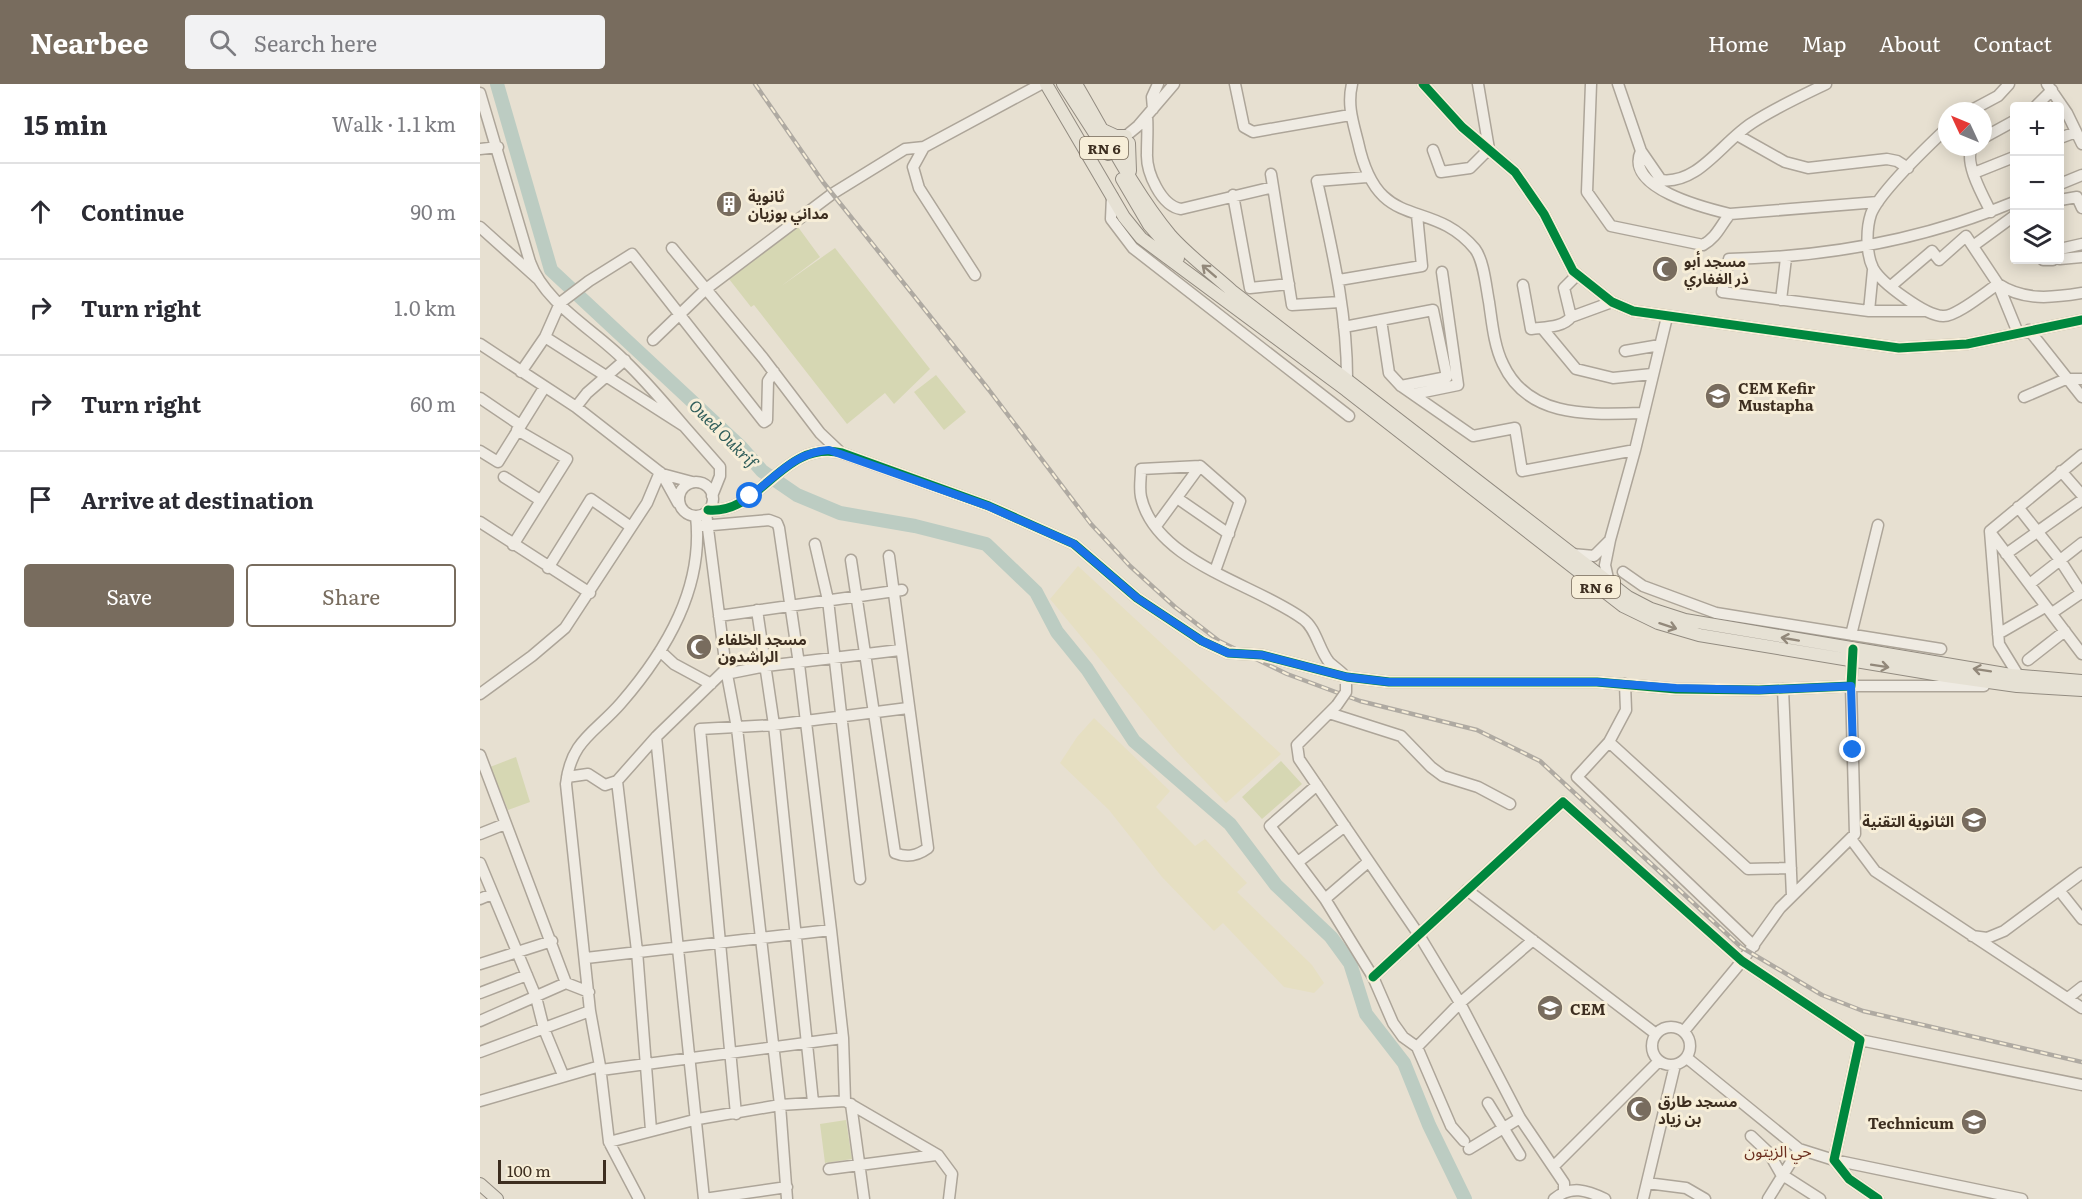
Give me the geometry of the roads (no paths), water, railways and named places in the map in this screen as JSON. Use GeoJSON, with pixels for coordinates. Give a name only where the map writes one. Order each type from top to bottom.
{"type":"FeatureCollection","features":[{"type":"Feature","properties":{"kind":"main road"},"geometry":{"type":"LineString","coordinates":[[1046,84],[1118,208],[1141,238],[1200,280]]}},
{"type":"Feature","properties":{"kind":"main road","name":"RN 6"},"geometry":{"type":"LineString","coordinates":[[1063,84],[1156,217],[1180,246],[1342,380],[1592,567],[1623,606],[1678,630],[2082,690]]}},
{"type":"Feature","properties":{"kind":"main road","name":"RN 6"},"geometry":{"type":"LineString","coordinates":[[1076,84],[1103,130],[1142,213],[1167,247],[1200,280],[1342,380],[1592,567],[1628,597],[1651,609],[1685,620],[1853,655],[1926,660],[2018,681],[2082,681]]}},
{"type":"Feature","properties":{"kind":"main road"},"geometry":{"type":"LineString","coordinates":[[1103,130],[1127,139],[1132,181]]}},
{"type":"Feature","properties":{"kind":"main road"},"geometry":{"type":"LineString","coordinates":[[1118,208],[1156,217]]}},
{"type":"Feature","properties":{"kind":"main road"},"geometry":{"type":"LineString","coordinates":[[480,1184],[497,1199]]}},
{"type":"Feature","properties":{"kind":"street"},"geometry":{"type":"LineString","coordinates":[[653,340],[680,317],[706,289],[861,175],[905,149],[924,147],[1041,84]]}},
{"type":"Feature","properties":{"kind":"street"},"geometry":{"type":"LineString","coordinates":[[1158,84],[1152,97],[1146,155],[1162,196],[1173,208],[1181,209],[1273,187]]}},
{"type":"Feature","properties":{"kind":"street"},"geometry":{"type":"LineString","coordinates":[[1112,153],[1127,139],[1174,84]]}},
{"type":"Feature","properties":{"kind":"street"},"geometry":{"type":"LineString","coordinates":[[1235,84],[1244,127],[1253,132],[1350,115]]}},
{"type":"Feature","properties":{"kind":"street"},"geometry":{"type":"LineString","coordinates":[[1352,84],[1350,115],[1367,177],[1377,193],[1395,207],[1463,236],[1478,254],[1503,364],[1520,389],[1536,401],[1564,412],[1644,413]]}},
{"type":"Feature","properties":{"kind":"street"},"geometry":{"type":"LineString","coordinates":[[1423,84],[1462,127],[1515,172],[1529,189],[1577,275],[1612,302],[1633,311],[1899,348],[1967,344],[2082,320]]}},
{"type":"Feature","properties":{"kind":"street"},"geometry":{"type":"LineString","coordinates":[[1478,84],[1489,149]]}},
{"type":"Feature","properties":{"kind":"street"},"geometry":{"type":"LineString","coordinates":[[1591,84],[1587,192],[1611,226],[1703,245],[1715,238],[1730,214]]}},
{"type":"Feature","properties":{"kind":"street"},"geometry":{"type":"LineString","coordinates":[[1618,84],[1641,151],[1661,180],[1677,182],[1693,172],[1737,135],[1777,108],[1826,84]]}},
{"type":"Feature","properties":{"kind":"street"},"geometry":{"type":"LineString","coordinates":[[1987,102],[1998,96],[2009,84]]}},
{"type":"Feature","properties":{"kind":"street"},"geometry":{"type":"LineString","coordinates":[[2039,102],[2050,87],[2082,144]]}},
{"type":"Feature","properties":{"kind":"street"},"geometry":{"type":"LineString","coordinates":[[480,93],[531,261],[540,281]]}},
{"type":"Feature","properties":{"kind":"street"},"geometry":{"type":"LineString","coordinates":[[1992,133],[2010,123]]}},
{"type":"Feature","properties":{"kind":"street"},"geometry":{"type":"LineString","coordinates":[[2064,136],[2076,132]]}},
{"type":"Feature","properties":{"kind":"street"},"geometry":{"type":"LineString","coordinates":[[1737,135],[1785,162],[1808,168],[1887,159],[1908,168]]}},
{"type":"Feature","properties":{"kind":"street"},"geometry":{"type":"LineString","coordinates":[[1869,311],[1874,270],[1868,247],[1871,214],[1878,202],[1938,137]]}},
{"type":"Feature","properties":{"kind":"street"},"geometry":{"type":"LineString","coordinates":[[480,149],[498,147]]}},
{"type":"Feature","properties":{"kind":"street"},"geometry":{"type":"LineString","coordinates":[[924,147],[913,167],[919,188],[975,275]]}},
{"type":"Feature","properties":{"kind":"street"},"geometry":{"type":"LineString","coordinates":[[1433,150],[1441,172],[1470,168],[1489,149]]}},
{"type":"Feature","properties":{"kind":"street"},"geometry":{"type":"LineString","coordinates":[[1641,151],[1637,160],[1638,168],[1646,179],[1658,188],[1709,209],[1730,214],[1878,202]]}},
{"type":"Feature","properties":{"kind":"street"},"geometry":{"type":"LineString","coordinates":[[1970,156],[1974,173],[1991,212]]}},
{"type":"Feature","properties":{"kind":"street"},"geometry":{"type":"LineString","coordinates":[[1974,173],[2010,159]]}},
{"type":"Feature","properties":{"kind":"street"},"geometry":{"type":"LineString","coordinates":[[1271,174],[1292,305],[1340,302]]}},
{"type":"Feature","properties":{"kind":"street"},"geometry":{"type":"LineString","coordinates":[[2064,182],[2082,175]]}},
{"type":"Feature","properties":{"kind":"street"},"geometry":{"type":"LineString","coordinates":[[1342,380],[1344,327],[1339,280],[1317,181],[1367,177]]}},
{"type":"Feature","properties":{"kind":"street"},"geometry":{"type":"LineString","coordinates":[[1233,195],[1250,288],[1289,284]]}},
{"type":"Feature","properties":{"kind":"street"},"geometry":{"type":"LineString","coordinates":[[1112,196],[1111,219],[1133,248],[1349,417]]}},
{"type":"Feature","properties":{"kind":"street"},"geometry":{"type":"LineString","coordinates":[[2064,199],[2079,197],[2082,208]]}},
{"type":"Feature","properties":{"kind":"street"},"geometry":{"type":"LineString","coordinates":[[1998,284],[1953,313],[1944,316],[1924,311],[1869,311],[1722,292],[1729,259],[1786,258],[1868,247],[1991,212],[2010,204]]}},
{"type":"Feature","properties":{"kind":"street"},"geometry":{"type":"LineString","coordinates":[[1339,280],[1422,266],[1417,215]]}},
{"type":"Feature","properties":{"kind":"street"},"geometry":{"type":"LineString","coordinates":[[1973,246],[2010,219]]}},
{"type":"Feature","properties":{"kind":"street"},"geometry":{"type":"LineString","coordinates":[[480,228],[625,360],[720,467],[720,476],[703,518],[693,578],[672,632],[621,704],[575,749],[568,763],[567,777],[590,1011],[601,1068],[609,1142],[639,1199]]}},
{"type":"Feature","properties":{"kind":"street"},"geometry":{"type":"LineString","coordinates":[[1891,286],[1932,251],[1939,260],[1966,236],[1998,284],[2023,332],[2082,397]]}},
{"type":"Feature","properties":{"kind":"street"},"geometry":{"type":"LineString","coordinates":[[2064,248],[2082,244]]}},
{"type":"Feature","properties":{"kind":"street"},"geometry":{"type":"LineString","coordinates":[[672,248],[812,422],[842,453]]}},
{"type":"Feature","properties":{"kind":"street"},"geometry":{"type":"LineString","coordinates":[[521,372],[545,337],[560,303],[589,281],[633,254],[764,422],[767,420],[768,381],[774,372]]}},
{"type":"Feature","properties":{"kind":"street"},"geometry":{"type":"LineString","coordinates":[[2064,259],[2082,257]]}},
{"type":"Feature","properties":{"kind":"street"},"geometry":{"type":"LineString","coordinates":[[1781,300],[1786,258]]}},
{"type":"Feature","properties":{"kind":"street"},"geometry":{"type":"LineString","coordinates":[[1874,270],[1924,311]]}},
{"type":"Feature","properties":{"kind":"street"},"geometry":{"type":"LineString","coordinates":[[1414,394],[1458,385],[1442,272]]}},
{"type":"Feature","properties":{"kind":"street"},"geometry":{"type":"LineString","coordinates":[[1570,317],[1564,288],[1577,275]]}},
{"type":"Feature","properties":{"kind":"street"},"geometry":{"type":"LineString","coordinates":[[1998,284],[2011,292],[2031,296],[2052,298],[2082,293]]}},
{"type":"Feature","properties":{"kind":"street"},"geometry":{"type":"LineString","coordinates":[[1523,285],[1531,329],[1567,322],[1570,317],[1612,302]]}},
{"type":"Feature","properties":{"kind":"street"},"geometry":{"type":"LineString","coordinates":[[1227,322],[1239,309]]}},
{"type":"Feature","properties":{"kind":"street"},"geometry":{"type":"LineString","coordinates":[[1344,327],[1434,310],[1447,377],[1401,386]]}},
{"type":"Feature","properties":{"kind":"street"},"geometry":{"type":"LineString","coordinates":[[1592,567],[1610,540],[1635,450],[1667,317]]}},
{"type":"Feature","properties":{"kind":"street"},"geometry":{"type":"LineString","coordinates":[[1381,320],[1389,373],[1401,386],[1473,436],[1515,428],[1522,471],[1635,450]]}},
{"type":"Feature","properties":{"kind":"street"},"geometry":{"type":"LineString","coordinates":[[1542,328],[1576,369],[1613,378],[1652,374]]}},
{"type":"Feature","properties":{"kind":"street"},"geometry":{"type":"LineString","coordinates":[[545,337],[684,426]]}},
{"type":"Feature","properties":{"kind":"street"},"geometry":{"type":"LineString","coordinates":[[480,344],[576,407],[661,473],[684,511],[703,518],[769,520],[777,523],[799,664],[831,930],[848,1103],[864,1199]]}},
{"type":"Feature","properties":{"kind":"street"},"geometry":{"type":"LineString","coordinates":[[1625,351],[1660,345]]}},
{"type":"Feature","properties":{"kind":"street"},"geometry":{"type":"LineString","coordinates":[[576,407],[587,393],[625,360]]}},
{"type":"Feature","properties":{"kind":"street"},"geometry":{"type":"LineString","coordinates":[[2024,397],[2066,379],[2082,379]]}},
{"type":"Feature","properties":{"kind":"street"},"geometry":{"type":"LineString","coordinates":[[480,451],[498,462],[544,388]]}},
{"type":"Feature","properties":{"kind":"street"},"geometry":{"type":"LineString","coordinates":[[480,398],[567,459],[513,545]]}},
{"type":"Feature","properties":{"kind":"street"},"geometry":{"type":"LineString","coordinates":[[811,453],[815,443],[812,422]]}},
{"type":"Feature","properties":{"kind":"street"},"geometry":{"type":"LineString","coordinates":[[703,518],[734,504],[764,485],[791,462],[811,453],[829,450],[988,506],[1074,544],[1137,598],[1202,641],[1228,653],[1262,655],[1347,681],[1625,684],[1676,688],[1783,689],[2018,681],[1999,644],[1990,531]]}},
{"type":"Feature","properties":{"kind":"street"},"geometry":{"type":"LineString","coordinates":[[1990,531],[2082,455]]}},
{"type":"Feature","properties":{"kind":"street"},"geometry":{"type":"LineString","coordinates":[[1215,571],[1240,501],[1200,466],[1141,469],[1141,496],[1156,526],[1177,548],[1215,571],[1305,620],[1329,662],[1347,681],[1346,692],[1337,705],[1298,745],[1299,759],[1419,935],[1460,1003],[1520,1118],[1564,1183],[1564,1191]]}},
{"type":"Feature","properties":{"kind":"street"},"geometry":{"type":"LineString","coordinates":[[1156,526],[1200,466]]}},
{"type":"Feature","properties":{"kind":"street"},"geometry":{"type":"LineString","coordinates":[[2061,471],[2082,495]]}},
{"type":"Feature","properties":{"kind":"street"},"geometry":{"type":"LineString","coordinates":[[661,473],[697,482],[708,487],[713,497],[734,504]]}},
{"type":"Feature","properties":{"kind":"street"},"geometry":{"type":"LineString","coordinates":[[480,694],[532,656],[565,628],[631,527],[661,473]]}},
{"type":"Feature","properties":{"kind":"street"},"geometry":{"type":"LineString","coordinates":[[679,504],[681,490],[697,482],[720,476]]}},
{"type":"Feature","properties":{"kind":"street"},"geometry":{"type":"LineString","coordinates":[[504,477],[540,500]]}},
{"type":"Feature","properties":{"kind":"street"},"geometry":{"type":"LineString","coordinates":[[1177,498],[1229,534]]}},
{"type":"Feature","properties":{"kind":"street"},"geometry":{"type":"LineString","coordinates":[[548,568],[591,499],[631,527]]}},
{"type":"Feature","properties":{"kind":"street"},"geometry":{"type":"LineString","coordinates":[[2006,554],[2082,500]]}},
{"type":"Feature","properties":{"kind":"street"},"geometry":{"type":"LineString","coordinates":[[1998,634],[2082,593],[2060,560],[2018,507]]}},
{"type":"Feature","properties":{"kind":"street"},"geometry":{"type":"LineString","coordinates":[[656,737],[698,1119],[704,1199],[787,1193],[780,1105],[737,728],[703,518]]}},
{"type":"Feature","properties":{"kind":"street"},"geometry":{"type":"LineString","coordinates":[[480,522],[590,593]]}},
{"type":"Feature","properties":{"kind":"street"},"geometry":{"type":"LineString","coordinates":[[1851,635],[1878,525]]}},
{"type":"Feature","properties":{"kind":"street"},"geometry":{"type":"LineString","coordinates":[[1990,531],[2031,583],[2048,610],[2080,647]]}},
{"type":"Feature","properties":{"kind":"street"},"geometry":{"type":"LineString","coordinates":[[815,544],[828,600],[860,879]]}},
{"type":"Feature","properties":{"kind":"street"},"geometry":{"type":"LineString","coordinates":[[2031,583],[2081,546]]}},
{"type":"Feature","properties":{"kind":"street"},"geometry":{"type":"LineString","coordinates":[[851,560],[895,853],[904,857],[920,854],[928,848],[900,650],[898,590],[889,556]]}},
{"type":"Feature","properties":{"kind":"street"},"geometry":{"type":"LineString","coordinates":[[1623,572],[1643,586],[1716,613],[1941,649]]}},
{"type":"Feature","properties":{"kind":"street"},"geometry":{"type":"LineString","coordinates":[[719,616],[898,590]]}},
{"type":"Feature","properties":{"kind":"street"},"geometry":{"type":"LineString","coordinates":[[757,610],[774,724],[813,1102]]}},
{"type":"Feature","properties":{"kind":"street"},"geometry":{"type":"LineString","coordinates":[[2028,660],[2065,631]]}},
{"type":"Feature","properties":{"kind":"street"},"geometry":{"type":"LineString","coordinates":[[1926,660],[1928,647]]}},
{"type":"Feature","properties":{"kind":"street"},"geometry":{"type":"LineString","coordinates":[[567,777],[588,774],[605,785],[617,781],[656,737],[726,671],[799,664],[835,657],[866,656],[900,650]]}},
{"type":"Feature","properties":{"kind":"street"},"geometry":{"type":"LineString","coordinates":[[660,651],[674,664],[711,684]]}},
{"type":"Feature","properties":{"kind":"street"},"geometry":{"type":"LineString","coordinates":[[1684,1032],[1792,896],[1855,834],[1851,686],[1853,655]]}},
{"type":"Feature","properties":{"kind":"street"},"geometry":{"type":"LineString","coordinates":[[1625,684],[1626,710],[1609,742],[1577,777],[1754,946]]}},
{"type":"Feature","properties":{"kind":"street"},"geometry":{"type":"LineString","coordinates":[[1783,689],[1792,896]]}},
{"type":"Feature","properties":{"kind":"street"},"geometry":{"type":"LineString","coordinates":[[736,1114],[699,729],[737,728],[908,708]]}},
{"type":"Feature","properties":{"kind":"street"},"geometry":{"type":"LineString","coordinates":[[1329,713],[1401,736],[1443,776],[1478,787],[1510,804]]}},
{"type":"Feature","properties":{"kind":"street"},"geometry":{"type":"LineString","coordinates":[[1609,742],[1748,869],[1791,868]]}},
{"type":"Feature","properties":{"kind":"street"},"geometry":{"type":"LineString","coordinates":[[480,755],[566,983]]}},
{"type":"Feature","properties":{"kind":"street"},"geometry":{"type":"LineString","coordinates":[[617,781],[648,1063],[651,1130]]}},
{"type":"Feature","properties":{"kind":"street"},"geometry":{"type":"LineString","coordinates":[[1317,785],[1270,826],[1325,898],[1373,977],[1393,1023],[1403,1037],[1417,1047],[1451,1126],[1466,1145],[1503,1129],[1520,1118]]}},
{"type":"Feature","properties":{"kind":"street"},"geometry":{"type":"LineString","coordinates":[[1373,977],[1563,802],[1742,961],[1860,1040],[2082,1085]]}},
{"type":"Feature","properties":{"kind":"street"},"geometry":{"type":"LineString","coordinates":[[480,834],[505,824]]}},
{"type":"Feature","properties":{"kind":"street"},"geometry":{"type":"LineString","coordinates":[[1298,862],[1344,826]]}},
{"type":"Feature","properties":{"kind":"street"},"geometry":{"type":"LineString","coordinates":[[1851,839],[1875,871],[2082,1008]]}},
{"type":"Feature","properties":{"kind":"street"},"geometry":{"type":"LineString","coordinates":[[480,862],[536,997],[544,1029],[563,1075]]}},
{"type":"Feature","properties":{"kind":"street"},"geometry":{"type":"LineString","coordinates":[[1325,898],[1368,862]]}},
{"type":"Feature","properties":{"kind":"street"},"geometry":{"type":"LineString","coordinates":[[1969,935],[1988,938],[2004,931],[2082,873]]}},
{"type":"Feature","properties":{"kind":"street"},"geometry":{"type":"LineString","coordinates":[[1467,890],[1656,1034]]}},
{"type":"Feature","properties":{"kind":"street"},"geometry":{"type":"LineString","coordinates":[[2059,890],[2082,919]]}},
{"type":"Feature","properties":{"kind":"street"},"geometry":{"type":"LineString","coordinates":[[480,899],[492,894]]}},
{"type":"Feature","properties":{"kind":"street"},"geometry":{"type":"LineString","coordinates":[[586,958],[831,930]]}},
{"type":"Feature","properties":{"kind":"street"},"geometry":{"type":"LineString","coordinates":[[1417,1047],[1460,1003],[1533,940]]}},
{"type":"Feature","properties":{"kind":"street"},"geometry":{"type":"LineString","coordinates":[[480,964],[552,941]]}},
{"type":"Feature","properties":{"kind":"street"},"geometry":{"type":"LineString","coordinates":[[480,993],[527,975]]}},
{"type":"Feature","properties":{"kind":"street"},"geometry":{"type":"LineString","coordinates":[[480,1021],[566,983],[589,992]]}},
{"type":"Feature","properties":{"kind":"street"},"geometry":{"type":"LineString","coordinates":[[2068,998],[2082,987]]}},
{"type":"Feature","properties":{"kind":"street"},"geometry":{"type":"LineString","coordinates":[[480,1052],[590,1011]]}},
{"type":"Feature","properties":{"kind":"street"},"geometry":{"type":"LineString","coordinates":[[1666,1028],[1684,1032],[1690,1042],[1687,1058],[1675,1065],[1659,1061],[1653,1051],[1656,1034],[1666,1028]]}},
{"type":"Feature","properties":{"kind":"street"},"geometry":{"type":"LineString","coordinates":[[480,1101],[563,1075],[601,1068],[843,1038]]}},
{"type":"Feature","properties":{"kind":"street"},"geometry":{"type":"LineString","coordinates":[[1834,1160],[1860,1040]]}},
{"type":"Feature","properties":{"kind":"street"},"geometry":{"type":"LineString","coordinates":[[1687,1058],[1799,1149],[1834,1160],[2022,1199]]}},
{"type":"Feature","properties":{"kind":"street"},"geometry":{"type":"LineString","coordinates":[[1554,1166],[1659,1061]]}},
{"type":"Feature","properties":{"kind":"street"},"geometry":{"type":"LineString","coordinates":[[1643,1199],[1675,1065]]}},
{"type":"Feature","properties":{"kind":"street"},"geometry":{"type":"LineString","coordinates":[[609,1142],[698,1119],[780,1105],[813,1102],[848,1103],[938,1155],[952,1174],[949,1199]]}},
{"type":"Feature","properties":{"kind":"street"},"geometry":{"type":"LineString","coordinates":[[1488,1103],[1520,1155]]}},
{"type":"Feature","properties":{"kind":"street"},"geometry":{"type":"LineString","coordinates":[[1751,1136],[1769,1153],[1781,1174],[1818,1198]]}},
{"type":"Feature","properties":{"kind":"street"},"geometry":{"type":"LineString","coordinates":[[1768,1199],[1781,1174],[1799,1149]]}},
{"type":"Feature","properties":{"kind":"street"},"geometry":{"type":"LineString","coordinates":[[829,1169],[938,1155]]}},
{"type":"Feature","properties":{"kind":"street"},"geometry":{"type":"LineString","coordinates":[[1834,1160],[1849,1179],[1878,1199]]}},
{"type":"Feature","properties":{"kind":"street"},"geometry":{"type":"LineString","coordinates":[[1647,1183],[1686,1188],[1705,1199]]}},
{"type":"Feature","properties":{"kind":"street"},"geometry":{"type":"LineString","coordinates":[[1554,1199],[1564,1191],[1605,1199]]}},
{"type":"Feature","properties":{"kind":"waterway","name":"Oued Oukrif"},"geometry":{"type":"LineString","coordinates":[[497,84],[551,270],[741,447],[762,471],[797,495],[840,513],[915,526],[986,544],[1036,592],[1057,632],[1087,669],[1134,741],[1230,824],[1276,885],[1331,937],[1350,963],[1366,1014],[1404,1063],[1429,1125],[1465,1199]]}},
{"type":"Feature","properties":{"kind":"railway"},"geometry":{"type":"LineString","coordinates":[[755,84],[823,182],[989,390],[1091,524],[1130,566],[1175,607],[1219,641],[1287,674],[1360,701],[1477,730],[1540,761],[1741,947],[1822,995],[1863,1011],[2082,1062]]}},
{"type":"Feature","properties":{"kind":"place","name":"ثانوية مداني بوزيان"},"geometry":{"type":"Point","coordinates":[729,204]}},
{"type":"Feature","properties":{"kind":"place","name":"مسجد أبو ذر الغفاري"},"geometry":{"type":"Point","coordinates":[1665,269]}},
{"type":"Feature","properties":{"kind":"place","name":"CEM Kefir Mustapha"},"geometry":{"type":"Point","coordinates":[1718,396]}},
{"type":"Feature","properties":{"kind":"place","name":"مسجد الخلفاء الراشدون"},"geometry":{"type":"Point","coordinates":[699,647]}},
{"type":"Feature","properties":{"kind":"place","name":"الثانوية التقنية"},"geometry":{"type":"Point","coordinates":[1974,820]}},
{"type":"Feature","properties":{"kind":"place","name":"CEM"},"geometry":{"type":"Point","coordinates":[1550,1008]}},
{"type":"Feature","properties":{"kind":"place","name":"مسجد طارق بن زياد"},"geometry":{"type":"Point","coordinates":[1639,1109]}},
{"type":"Feature","properties":{"kind":"place","name":"Technicum"},"geometry":{"type":"Point","coordinates":[1974,1122]}},
{"type":"Feature","properties":{"kind":"district","name":"حي الزيتون"},"geometry":{"type":"Point","coordinates":[1778,1150]}}]}
